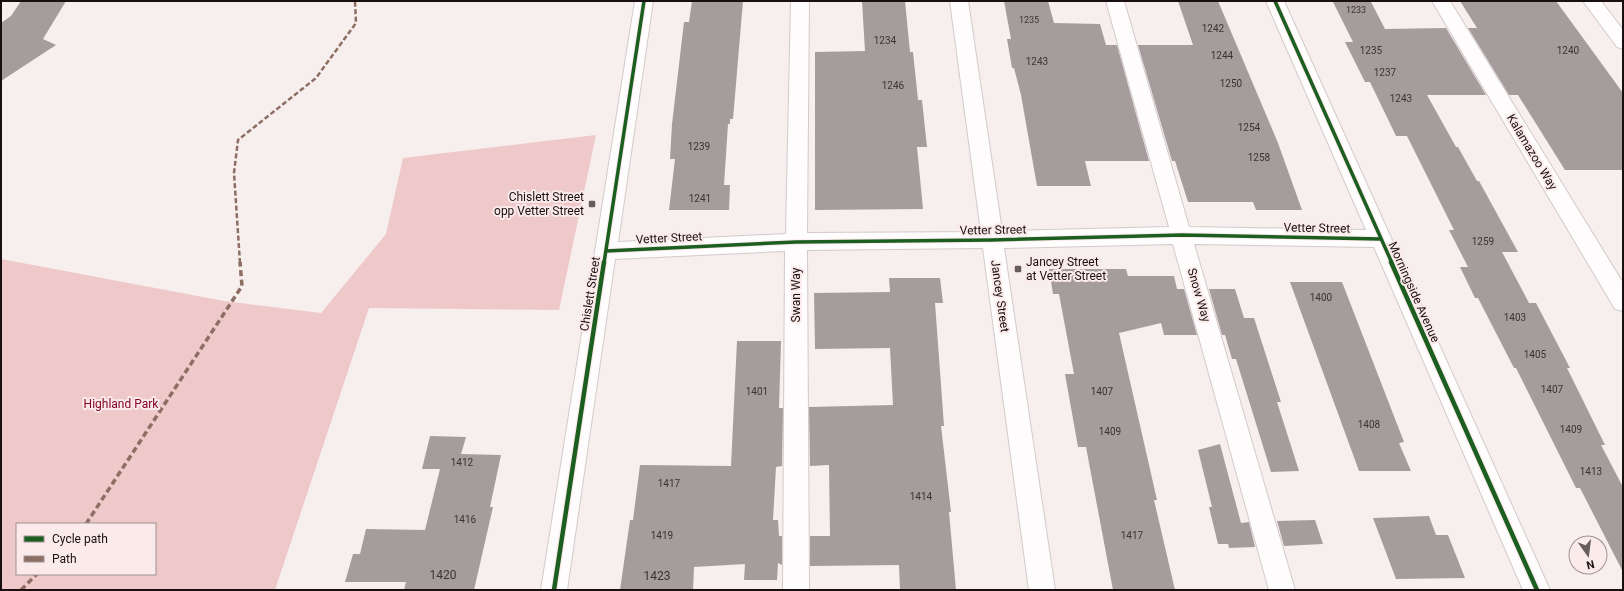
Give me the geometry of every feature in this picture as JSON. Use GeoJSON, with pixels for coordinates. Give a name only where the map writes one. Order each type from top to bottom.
{"type":"FeatureCollection","features":[{"type":"Feature","properties":{"kind":"street","name":"Chislett Street"},"geometry":{"type":"LineString","coordinates":[[554,590],[644,1]]}},
{"type":"Feature","properties":{"kind":"street","name":"Swan Way"},"geometry":{"type":"LineString","coordinates":[[796,590],[796,242],[800,1]]}},
{"type":"Feature","properties":{"kind":"street","name":"Jancey Street"},"geometry":{"type":"LineString","coordinates":[[959,1],[1042,590]]}},
{"type":"Feature","properties":{"kind":"street","name":"Snow Way"},"geometry":{"type":"LineString","coordinates":[[1115,1],[1282,590]]}},
{"type":"Feature","properties":{"kind":"street","name":"Morningside Avenue"},"geometry":{"type":"LineString","coordinates":[[1275,1],[1537,590]]}},
{"type":"Feature","properties":{"kind":"street","name":"Kalamazoo Way"},"geometry":{"type":"LineString","coordinates":[[1441,1],[1623,302]]}},
{"type":"Feature","properties":{"kind":"street"},"geometry":{"type":"LineString","coordinates":[[1592,1],[1623,43]]}},
{"type":"Feature","properties":{"kind":"street","name":"Vetter Street"},"geometry":{"type":"LineString","coordinates":[[606,251],[796,242],[992,240],[1182,235],[1380,239]]}},
{"type":"Feature","properties":{"kind":"green space","name":"Highland Park"},"geometry":{"type":"Polygon","coordinates":[[[596,135],[559,310],[369,308],[275,590],[1,590],[1,259],[224,301],[321,313],[386,234],[403,158],[596,135]]]}},
{"type":"Feature","properties":{"kind":"building"},"geometry":{"type":"Polygon","coordinates":[[[21,1],[66,1],[43,39],[56,45],[1,81],[1,23],[11,16],[21,1]]]}},
{"type":"Feature","properties":{"kind":"building"},"geometry":{"type":"Polygon","coordinates":[[[692,1],[743,1],[733,119],[730,119],[730,124],[728,124],[724,185],[730,185],[729,210],[669,210],[675,159],[670,159],[672,124],[684,22],[689,22],[692,1]]]}},
{"type":"Feature","properties":{"kind":"building"},"geometry":{"type":"Polygon","coordinates":[[[862,1],[905,1],[910,52],[913,52],[918,100],[922,100],[927,147],[917,147],[923,209],[815,210],[815,52],[865,51],[862,1]]]}},
{"type":"Feature","properties":{"kind":"building"},"geometry":{"type":"Polygon","coordinates":[[[1004,1],[1048,1],[1054,23],[1100,24],[1106,45],[1117,45],[1149,161],[1085,161],[1091,186],[1037,186],[1021,95],[1014,68],[1012,68],[1007,39],[1011,39],[1004,1]]]}},
{"type":"Feature","properties":{"kind":"building"},"geometry":{"type":"Polygon","coordinates":[[[1178,1],[1218,1],[1278,143],[1302,210],[1256,210],[1253,202],[1188,202],[1175,161],[1172,161],[1138,45],[1193,45],[1178,1]]]}},
{"type":"Feature","properties":{"kind":"building"},"geometry":{"type":"Polygon","coordinates":[[[1460,1],[1556,1],[1623,93],[1623,170],[1565,170],[1518,95],[1509,95],[1468,28],[1477,28],[1460,1]]]}},
{"type":"Feature","properties":{"kind":"building"},"geometry":{"type":"Polygon","coordinates":[[[1333,2],[1371,2],[1385,29],[1446,28],[1486,95],[1427,95],[1456,147],[1458,147],[1477,181],[1479,181],[1518,252],[1502,252],[1529,303],[1536,303],[1570,368],[1567,368],[1605,445],[1601,445],[1623,487],[1623,572],[1608,543],[1608,535],[1604,535],[1580,488],[1576,488],[1516,368],[1514,368],[1478,298],[1475,298],[1460,267],[1468,267],[1449,230],[1454,230],[1407,136],[1396,136],[1370,82],[1365,82],[1345,42],[1353,42],[1333,2]]]}},
{"type":"Feature","properties":{"kind":"building"},"geometry":{"type":"Polygon","coordinates":[[[1049,269],[1126,269],[1128,276],[1174,276],[1177,289],[1184,289],[1197,335],[1164,335],[1161,323],[1119,333],[1157,500],[1154,500],[1175,590],[1113,590],[1086,447],[1078,447],[1065,374],[1074,374],[1059,294],[1053,294],[1049,269]]]}},
{"type":"Feature","properties":{"kind":"building"},"geometry":{"type":"Polygon","coordinates":[[[889,278],[940,278],[943,303],[935,303],[944,426],[941,426],[951,512],[949,512],[956,590],[900,590],[899,565],[810,566],[810,536],[830,536],[829,465],[810,466],[809,407],[893,405],[890,348],[815,349],[814,293],[890,292],[889,278]]]}},
{"type":"Feature","properties":{"kind":"building"},"geometry":{"type":"Polygon","coordinates":[[[1290,282],[1342,282],[1404,442],[1399,443],[1411,471],[1359,471],[1290,282]]]}},
{"type":"Feature","properties":{"kind":"building"},"geometry":{"type":"Polygon","coordinates":[[[1209,289],[1235,289],[1244,318],[1254,318],[1281,402],[1277,402],[1299,471],[1271,472],[1236,359],[1232,359],[1225,335],[1222,335],[1209,289]]]}},
{"type":"Feature","properties":{"kind":"building"},"geometry":{"type":"Polygon","coordinates":[[[737,341],[781,341],[779,408],[783,408],[782,466],[776,467],[773,520],[778,520],[779,536],[782,536],[782,565],[778,563],[777,580],[744,580],[745,564],[694,567],[693,590],[620,590],[630,520],[633,520],[640,465],[731,466],[737,341]]]}},
{"type":"Feature","properties":{"kind":"building"},"geometry":{"type":"Polygon","coordinates":[[[430,436],[466,437],[461,454],[501,455],[490,507],[493,507],[474,590],[404,590],[406,582],[345,582],[353,554],[360,554],[366,529],[425,530],[440,469],[422,469],[430,436]]]}},
{"type":"Feature","properties":{"kind":"building"},"geometry":{"type":"Polygon","coordinates":[[[1220,444],[1241,523],[1249,522],[1255,547],[1229,548],[1228,544],[1218,544],[1209,507],[1212,507],[1198,450],[1220,444]]]}},
{"type":"Feature","properties":{"kind":"building"},"geometry":{"type":"Polygon","coordinates":[[[1429,516],[1436,535],[1448,535],[1465,578],[1396,579],[1373,518],[1429,516]]]}},
{"type":"Feature","properties":{"kind":"building"},"geometry":{"type":"Polygon","coordinates":[[[1315,520],[1323,544],[1284,546],[1277,521],[1315,520]]]}},
{"type":"Feature","properties":{"kind":"marked path"},"geometry":{"type":"LineString","coordinates":[[87,523],[242,286],[234,173],[238,140],[316,78],[356,23],[355,1]]}},
{"type":"Feature","properties":{"kind":"marked path"},"geometry":{"type":"LineString","coordinates":[[21,590],[36,575]]}},
{"type":"Feature","properties":{"kind":"cycle path"},"geometry":{"type":"LineString","coordinates":[[554,590],[644,1]]}},
{"type":"Feature","properties":{"kind":"cycle path"},"geometry":{"type":"LineString","coordinates":[[1275,1],[1537,590]]}},
{"type":"Feature","properties":{"kind":"cycle path"},"geometry":{"type":"LineString","coordinates":[[606,251],[796,242],[992,240],[1182,235],[1380,239]]}},
{"type":"Feature","properties":{"kind":"place","name":"Chislett Street opp Vetter Street"},"geometry":{"type":"Point","coordinates":[592,204]}},
{"type":"Feature","properties":{"kind":"place","name":"Jancey Street at Vetter Street"},"geometry":{"type":"Point","coordinates":[1018,269]}}]}
